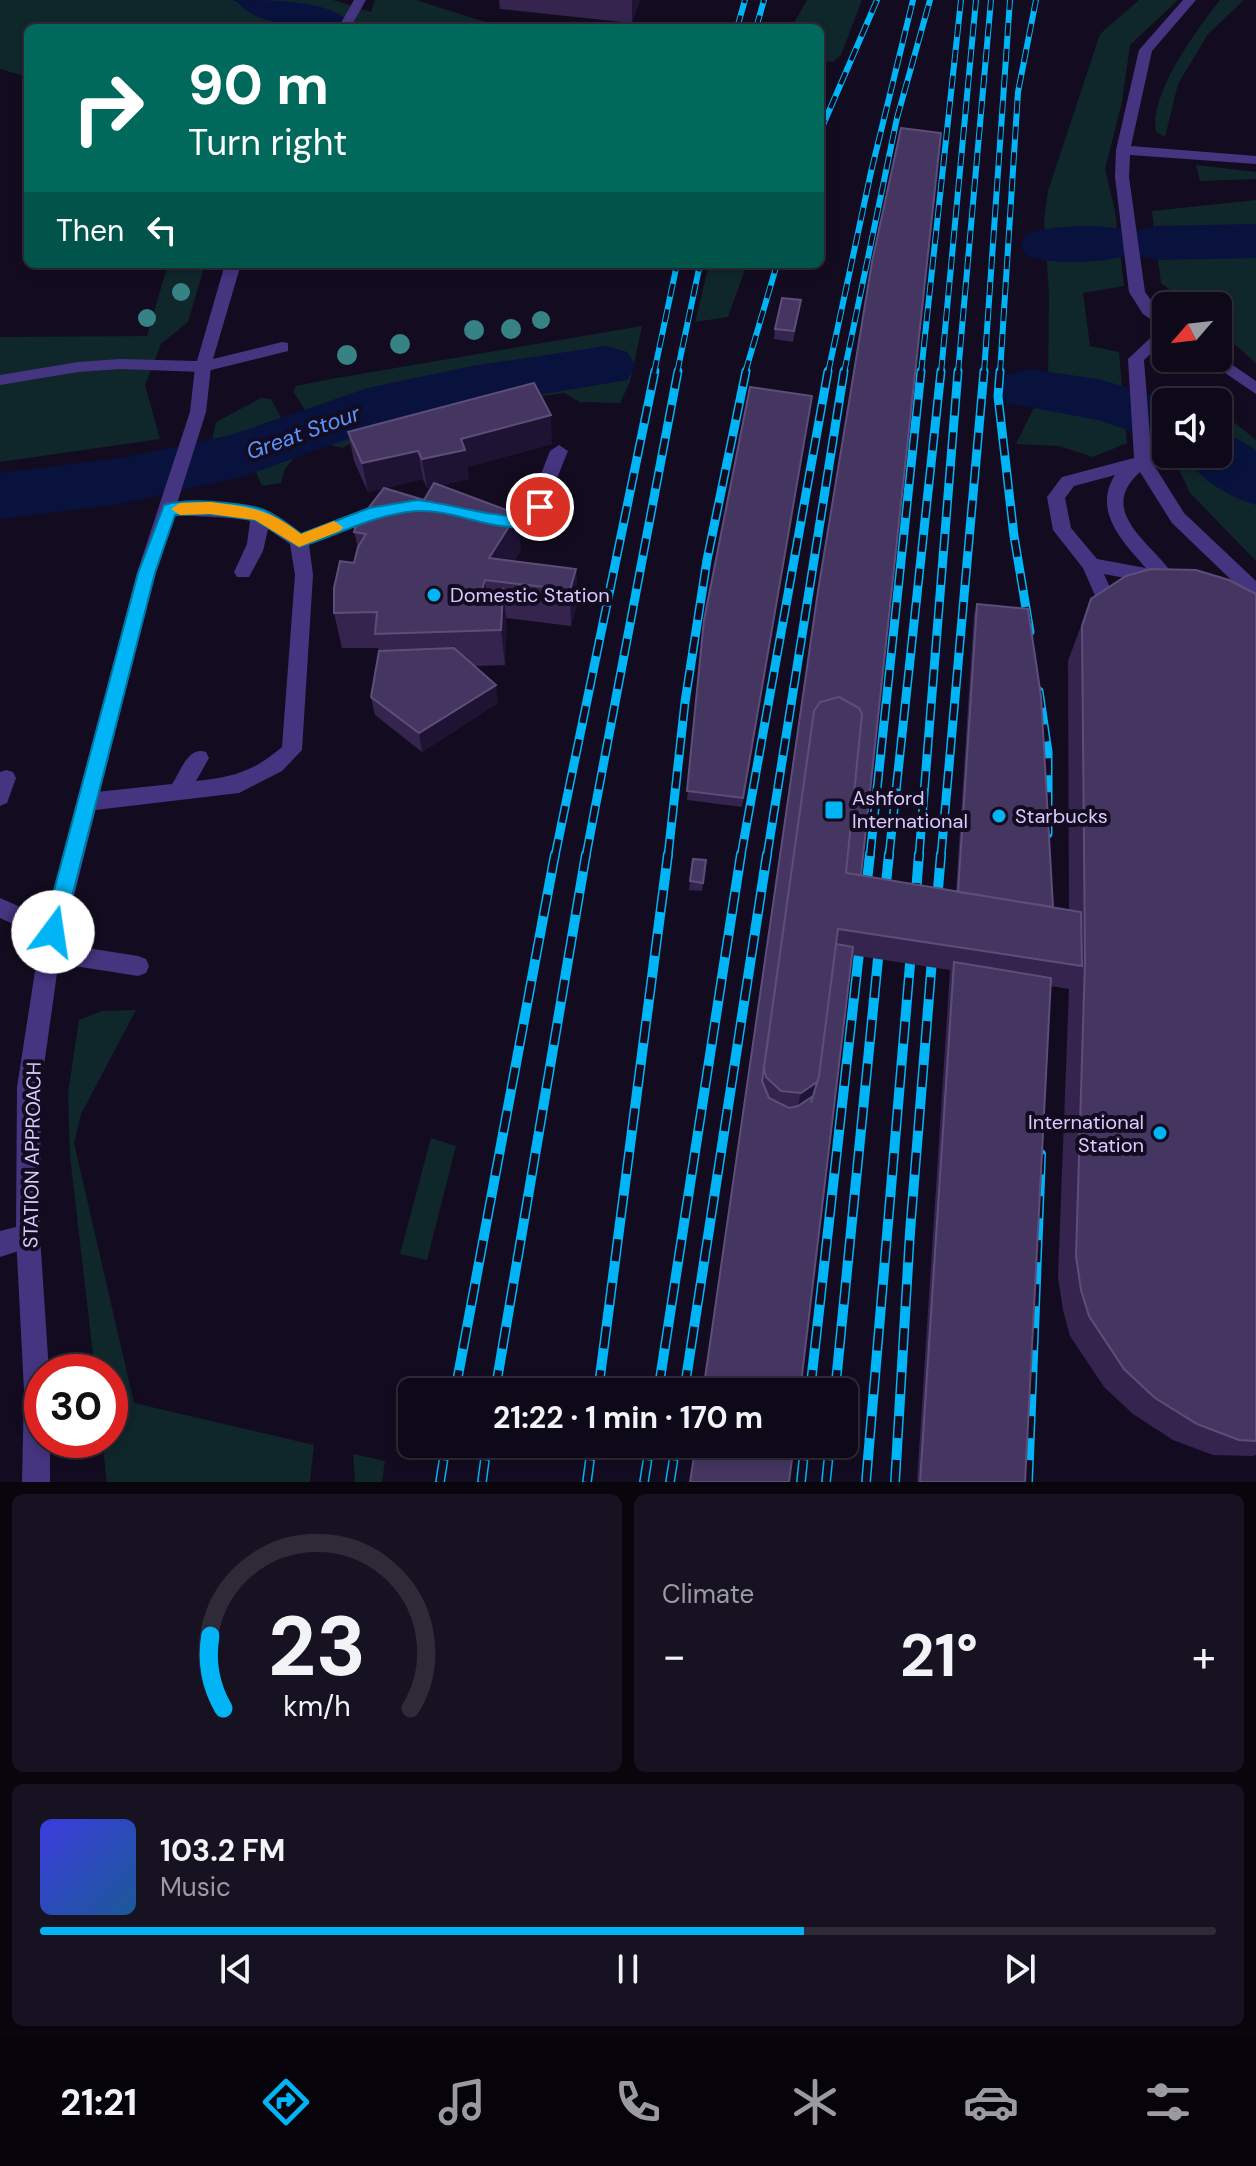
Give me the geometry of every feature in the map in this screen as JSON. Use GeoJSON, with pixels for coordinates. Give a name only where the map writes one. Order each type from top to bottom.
{"type":"FeatureCollection","features":[{"type":"Feature","properties":{"kind":"street"},"geometry":{"type":"LineString","coordinates":[[346,24],[360,0]]}},
{"type":"Feature","properties":{"kind":"street"},"geometry":{"type":"LineString","coordinates":[[1152,312],[1137,292],[1122,177],[1123,150],[1146,50],[1190,0]]}},
{"type":"Feature","properties":{"kind":"street"},"geometry":{"type":"LineString","coordinates":[[1123,150],[1256,160]]}},
{"type":"Feature","properties":{"kind":"street","name":"STATION APPROACH"},"geometry":{"type":"LineString","coordinates":[[36,1482],[37,1390],[28,1236],[29,1087],[51,942],[146,573],[194,426],[203,367],[232,268]]}},
{"type":"Feature","properties":{"kind":"street"},"geometry":{"type":"LineString","coordinates":[[1152,344],[1136,359],[1142,454],[1178,518],[1256,592]]}},
{"type":"Feature","properties":{"kind":"street"},"geometry":{"type":"LineString","coordinates":[[0,380],[78,367],[120,364],[203,367],[282,347]]}},
{"type":"Feature","properties":{"kind":"street"},"geometry":{"type":"LineString","coordinates":[[1231,372],[1256,389]]}},
{"type":"Feature","properties":{"kind":"street"},"geometry":{"type":"LineString","coordinates":[[474,514],[513,523],[532,520],[559,451]]}},
{"type":"Feature","properties":{"kind":"street"},"geometry":{"type":"LineString","coordinates":[[1111,611],[1091,565],[1062,530],[1056,497],[1068,481],[1142,454]]}},
{"type":"Feature","properties":{"kind":"street"},"geometry":{"type":"LineString","coordinates":[[1091,565],[1175,582],[1121,527],[1113,497],[1120,477],[1142,454]]}},
{"type":"Feature","properties":{"kind":"street"},"geometry":{"type":"LineString","coordinates":[[87,802],[239,785],[275,765],[292,750],[304,575],[299,541],[258,514],[170,504]]}},
{"type":"Feature","properties":{"kind":"street"},"geometry":{"type":"LineString","coordinates":[[299,541],[369,514],[405,508]]}},
{"type":"Feature","properties":{"kind":"street"},"geometry":{"type":"LineString","coordinates":[[243,572],[256,551],[261,531],[258,514]]}},
{"type":"Feature","properties":{"kind":"street"},"geometry":{"type":"LineString","coordinates":[[179,791],[199,758]]}},
{"type":"Feature","properties":{"kind":"street"},"geometry":{"type":"LineString","coordinates":[[0,908],[51,942],[138,966]]}},
{"type":"Feature","properties":{"kind":"street"},"geometry":{"type":"LineString","coordinates":[[0,1244],[28,1236]]}},
{"type":"Feature","properties":{"kind":"green space"},"geometry":{"type":"Polygon","coordinates":[[[0,0],[232,0],[312,24],[24,24],[24,76],[0,69],[0,0]]]}},
{"type":"Feature","properties":{"kind":"green space"},"geometry":{"type":"Polygon","coordinates":[[[253,0],[333,0],[371,12],[375,0],[416,0],[491,24],[334,24],[253,0]]]}},
{"type":"Feature","properties":{"kind":"green space"},"geometry":{"type":"Polygon","coordinates":[[[807,0],[862,0],[841,55],[833,62],[824,61],[824,24],[793,24],[807,0]]]}},
{"type":"Feature","properties":{"kind":"green space"},"geometry":{"type":"Polygon","coordinates":[[[1139,0],[1178,0],[1130,45],[1122,102],[1105,169],[1115,211],[1124,286],[1083,293],[1090,346],[1119,352],[1127,443],[1093,457],[1059,446],[1016,444],[1048,379],[1049,295],[1044,221],[1048,191],[1100,34],[1139,0]]]}},
{"type":"Feature","properties":{"kind":"green space"},"geometry":{"type":"Polygon","coordinates":[[[1220,0],[1244,0],[1208,34],[1178,84],[1165,137],[1156,132],[1156,117],[1167,81],[1188,44],[1220,0]]]}},
{"type":"Feature","properties":{"kind":"green space"},"geometry":{"type":"Polygon","coordinates":[[[1196,165],[1256,172],[1256,179],[1200,181],[1196,165]]]}},
{"type":"Feature","properties":{"kind":"green space"},"geometry":{"type":"Polygon","coordinates":[[[1256,200],[1256,363],[1232,342],[1232,292],[1172,292],[1161,283],[1152,211],[1256,200]]]}},
{"type":"Feature","properties":{"kind":"green space"},"geometry":{"type":"Polygon","coordinates":[[[167,268],[204,268],[188,322],[161,344],[145,385],[160,439],[0,462],[0,337],[147,336],[167,268]]]}},
{"type":"Feature","properties":{"kind":"green space"},"geometry":{"type":"Polygon","coordinates":[[[708,268],[746,268],[728,317],[695,322],[708,268]]]}},
{"type":"Feature","properties":{"kind":"green space"},"geometry":{"type":"Polygon","coordinates":[[[642,326],[630,382],[620,403],[580,402],[564,393],[475,405],[369,432],[343,448],[326,444],[293,391],[296,386],[331,379],[642,326]]]}},
{"type":"Feature","properties":{"kind":"green space"},"geometry":{"type":"Polygon","coordinates":[[[261,398],[271,399],[299,451],[285,469],[281,483],[262,486],[256,472],[220,471],[220,480],[204,479],[216,422],[261,398]]]}},
{"type":"Feature","properties":{"kind":"green space"},"geometry":{"type":"Polygon","coordinates":[[[1232,420],[1256,440],[1256,561],[1190,493],[1178,468],[1232,468],[1232,420]]]}},
{"type":"Feature","properties":{"kind":"green space"},"geometry":{"type":"Polygon","coordinates":[[[136,1010],[81,1114],[74,1143],[123,1354],[93,1354],[70,1156],[68,1093],[79,1020],[102,1011],[136,1010]]]}},
{"type":"Feature","properties":{"kind":"green space"},"geometry":{"type":"Polygon","coordinates":[[[431,1138],[456,1146],[427,1260],[400,1254],[431,1138]]]}},
{"type":"Feature","properties":{"kind":"green space"},"geometry":{"type":"Polygon","coordinates":[[[128,1377],[134,1403],[314,1445],[310,1482],[107,1482],[104,1458],[128,1458],[128,1377]]]}},
{"type":"Feature","properties":{"kind":"green space"},"geometry":{"type":"Polygon","coordinates":[[[353,1454],[385,1461],[382,1482],[355,1482],[353,1454]]]}},
{"type":"Feature","properties":{"kind":"building"},"geometry":{"type":"Polygon","coordinates":[[[901,128],[941,133],[861,875],[846,873],[862,714],[859,708],[839,697],[820,702],[814,711],[762,1081],[769,1098],[789,1108],[813,1096],[811,1103],[819,1076],[836,944],[853,947],[802,1378],[705,1378],[818,591],[872,262],[901,128]]]}},
{"type":"Feature","properties":{"kind":"building"},"geometry":{"type":"Polygon","coordinates":[[[782,298],[801,300],[794,331],[775,329],[782,298]]]}},
{"type":"Feature","properties":{"kind":"building"},"geometry":{"type":"Polygon","coordinates":[[[534,383],[551,415],[461,439],[465,450],[422,459],[418,451],[362,463],[348,432],[534,383]]]}},
{"type":"Feature","properties":{"kind":"building"},"geometry":{"type":"Polygon","coordinates":[[[750,387],[812,396],[743,798],[687,791],[704,620],[750,387]]]}},
{"type":"Feature","properties":{"kind":"building","name":"Domestic Station"},"geometry":{"type":"Polygon","coordinates":[[[434,483],[517,514],[489,558],[576,569],[570,590],[485,580],[481,593],[503,589],[501,630],[375,634],[377,612],[334,613],[334,588],[340,561],[354,563],[358,547],[366,534],[354,532],[357,523],[384,488],[424,500],[434,483]]]}},
{"type":"Feature","properties":{"kind":"building","name":"International Station"},"geometry":{"type":"Polygon","coordinates":[[[1151,569],[1196,570],[1229,580],[1256,594],[1256,1441],[1239,1440],[1197,1424],[1155,1398],[1124,1369],[1089,1316],[1076,1256],[1085,960],[1082,626],[1091,599],[1126,576],[1151,569]]]}},
{"type":"Feature","properties":{"kind":"building"},"geometry":{"type":"Polygon","coordinates":[[[977,604],[1028,609],[1041,696],[1053,907],[958,892],[977,604]]]}},
{"type":"Feature","properties":{"kind":"building"},"geometry":{"type":"Polygon","coordinates":[[[454,648],[496,685],[419,733],[371,697],[379,651],[454,648]]]}},
{"type":"Feature","properties":{"kind":"building"},"geometry":{"type":"Polygon","coordinates":[[[839,697],[859,708],[862,714],[846,873],[1081,912],[1082,966],[838,929],[817,1082],[801,1093],[781,1091],[766,1077],[764,1068],[814,711],[820,702],[839,697]]]}},
{"type":"Feature","properties":{"kind":"building"},"geometry":{"type":"Polygon","coordinates":[[[693,859],[706,860],[703,883],[690,881],[693,859]]]}},
{"type":"Feature","properties":{"kind":"building"},"geometry":{"type":"Polygon","coordinates":[[[954,962],[1051,978],[1025,1482],[920,1482],[954,962]]]}},
{"type":"Feature","properties":{"kind":"building"},"geometry":{"type":"Polygon","coordinates":[[[694,1458],[792,1458],[789,1482],[690,1482],[694,1458]]]}},
{"type":"Feature","properties":{"kind":"waterway"},"geometry":{"type":"LineString","coordinates":[[259,0],[326,22]]}},
{"type":"Feature","properties":{"kind":"waterway"},"geometry":{"type":"LineString","coordinates":[[1157,243],[1256,241]]}},
{"type":"Feature","properties":{"kind":"waterway"},"geometry":{"type":"LineString","coordinates":[[1048,245],[1111,243]]}},
{"type":"Feature","properties":{"kind":"waterway","name":"Great Stour"},"geometry":{"type":"LineString","coordinates":[[0,496],[120,481],[241,455],[368,409],[472,386],[606,366]]}},
{"type":"Feature","properties":{"kind":"waterway","name":"Great Stour"},"geometry":{"type":"LineString","coordinates":[[1028,389],[1098,399],[1152,417]]}},
{"type":"Feature","properties":{"kind":"waterway","name":"Great Stour"},"geometry":{"type":"LineString","coordinates":[[1232,465],[1256,482]]}},
{"type":"Feature","properties":{"kind":"railway"},"geometry":{"type":"LineString","coordinates":[[738,24],[745,0]]}},
{"type":"Feature","properties":{"kind":"railway"},"geometry":{"type":"LineString","coordinates":[[757,24],[764,0]]}},
{"type":"Feature","properties":{"kind":"railway"},"geometry":{"type":"LineString","coordinates":[[824,123],[877,0]]}},
{"type":"Feature","properties":{"kind":"railway"},"geometry":{"type":"LineString","coordinates":[[828,373],[871,172],[913,0]]}},
{"type":"Feature","properties":{"kind":"railway"},"geometry":{"type":"LineString","coordinates":[[844,373],[897,118],[930,0]]}},
{"type":"Feature","properties":{"kind":"railway"},"geometry":{"type":"LineString","coordinates":[[921,373],[961,0]]}},
{"type":"Feature","properties":{"kind":"railway"},"geometry":{"type":"LineString","coordinates":[[941,373],[976,0]]}},
{"type":"Feature","properties":{"kind":"railway"},"geometry":{"type":"LineString","coordinates":[[958,373],[991,0]]}},
{"type":"Feature","properties":{"kind":"railway"},"geometry":{"type":"LineString","coordinates":[[984,373],[1010,0]]}},
{"type":"Feature","properties":{"kind":"railway"},"geometry":{"type":"LineString","coordinates":[[1000,373],[1018,92],[1036,0]]}},
{"type":"Feature","properties":{"kind":"railway"},"geometry":{"type":"LineString","coordinates":[[654,373],[676,268]]}},
{"type":"Feature","properties":{"kind":"railway"},"geometry":{"type":"LineString","coordinates":[[677,373],[699,268]]}},
{"type":"Feature","properties":{"kind":"railway"},"geometry":{"type":"LineString","coordinates":[[745,373],[776,268]]}},
{"type":"Feature","properties":{"kind":"railway"},"geometry":{"type":"LineString","coordinates":[[555,856],[655,371]]}},
{"type":"Feature","properties":{"kind":"railway"},"geometry":{"type":"LineString","coordinates":[[586,856],[678,371]]}},
{"type":"Feature","properties":{"kind":"railway"},"geometry":{"type":"LineString","coordinates":[[668,856],[685,702],[707,560],[746,371]]}},
{"type":"Feature","properties":{"kind":"railway"},"geometry":{"type":"LineString","coordinates":[[741,856],[828,371]]}},
{"type":"Feature","properties":{"kind":"railway"},"geometry":{"type":"LineString","coordinates":[[767,856],[844,371]]}},
{"type":"Feature","properties":{"kind":"railway"},"geometry":{"type":"LineString","coordinates":[[870,856],[921,371]]}},
{"type":"Feature","properties":{"kind":"railway"},"geometry":{"type":"LineString","coordinates":[[889,856],[941,371]]}},
{"type":"Feature","properties":{"kind":"railway"},"geometry":{"type":"LineString","coordinates":[[919,856],[958,371]]}},
{"type":"Feature","properties":{"kind":"railway"},"geometry":{"type":"LineString","coordinates":[[941,856],[984,371]]}},
{"type":"Feature","properties":{"kind":"railway"},"geometry":{"type":"LineString","coordinates":[[1000,371],[998,396],[1014,536],[1030,632]]}},
{"type":"Feature","properties":{"kind":"railway"},"geometry":{"type":"LineString","coordinates":[[1039,691],[1048,752],[1048,834]]}},
{"type":"Feature","properties":{"kind":"railway"},"geometry":{"type":"LineString","coordinates":[[458,1378],[555,854]]}},
{"type":"Feature","properties":{"kind":"railway"},"geometry":{"type":"LineString","coordinates":[[497,1378],[586,854]]}},
{"type":"Feature","properties":{"kind":"railway"},"geometry":{"type":"LineString","coordinates":[[600,1378],[668,854]]}},
{"type":"Feature","properties":{"kind":"railway"},"geometry":{"type":"LineString","coordinates":[[660,1378],[741,854]]}},
{"type":"Feature","properties":{"kind":"railway"},"geometry":{"type":"LineString","coordinates":[[686,1378],[767,854]]}},
{"type":"Feature","properties":{"kind":"railway"},"geometry":{"type":"LineString","coordinates":[[865,899],[870,854]]}},
{"type":"Feature","properties":{"kind":"railway"},"geometry":{"type":"LineString","coordinates":[[884,903],[889,854]]}},
{"type":"Feature","properties":{"kind":"railway"},"geometry":{"type":"LineString","coordinates":[[915,905],[919,854]]}},
{"type":"Feature","properties":{"kind":"railway"},"geometry":{"type":"LineString","coordinates":[[936,912],[941,854]]}},
{"type":"Feature","properties":{"kind":"railway"},"geometry":{"type":"LineString","coordinates":[[812,1378],[861,935]]}},
{"type":"Feature","properties":{"kind":"railway"},"geometry":{"type":"LineString","coordinates":[[836,1378],[880,939]]}},
{"type":"Feature","properties":{"kind":"railway"},"geometry":{"type":"LineString","coordinates":[[866,1482],[912,941]]}},
{"type":"Feature","properties":{"kind":"railway"},"geometry":{"type":"LineString","coordinates":[[895,1482],[910,1232],[933,947]]}},
{"type":"Feature","properties":{"kind":"railway"},"geometry":{"type":"LineString","coordinates":[[1028,1482],[1041,1154]]}},
{"type":"Feature","properties":{"kind":"railway"},"geometry":{"type":"LineString","coordinates":[[440,1482],[444,1458]]}},
{"type":"Feature","properties":{"kind":"railway"},"geometry":{"type":"LineString","coordinates":[[482,1482],[485,1458]]}},
{"type":"Feature","properties":{"kind":"railway"},"geometry":{"type":"LineString","coordinates":[[587,1482],[590,1458]]}},
{"type":"Feature","properties":{"kind":"railway"},"geometry":{"type":"LineString","coordinates":[[644,1482],[648,1458]]}},
{"type":"Feature","properties":{"kind":"railway"},"geometry":{"type":"LineString","coordinates":[[670,1482],[674,1458]]}},
{"type":"Feature","properties":{"kind":"railway"},"geometry":{"type":"LineString","coordinates":[[801,1482],[804,1458]]}},
{"type":"Feature","properties":{"kind":"railway"},"geometry":{"type":"LineString","coordinates":[[826,1482],[829,1458]]}},
{"type":"Feature","properties":{"kind":"slow traffic"},"geometry":{"type":"LineString","coordinates":[[180,509],[210,508],[258,514],[299,541],[334,527]]}},
{"type":"Feature","properties":{"kind":"place","name":"Domestic Station"},"geometry":{"type":"Point","coordinates":[434,595]}},
{"type":"Feature","properties":{"kind":"place","name":"Ashford International"},"geometry":{"type":"Point","coordinates":[834,810]}},
{"type":"Feature","properties":{"kind":"place","name":"Starbucks"},"geometry":{"type":"Point","coordinates":[999,816]}},
{"type":"Feature","properties":{"kind":"place","name":"International Station"},"geometry":{"type":"Point","coordinates":[1160,1133]}},
{"type":"Feature","properties":{"kind":"route"},"geometry":{"type":"LineString","coordinates":[[53,932],[146,573],[169,509],[210,508],[258,514],[299,541],[369,514],[417,505],[448,508],[513,523],[532,520],[540,507]]}}]}
